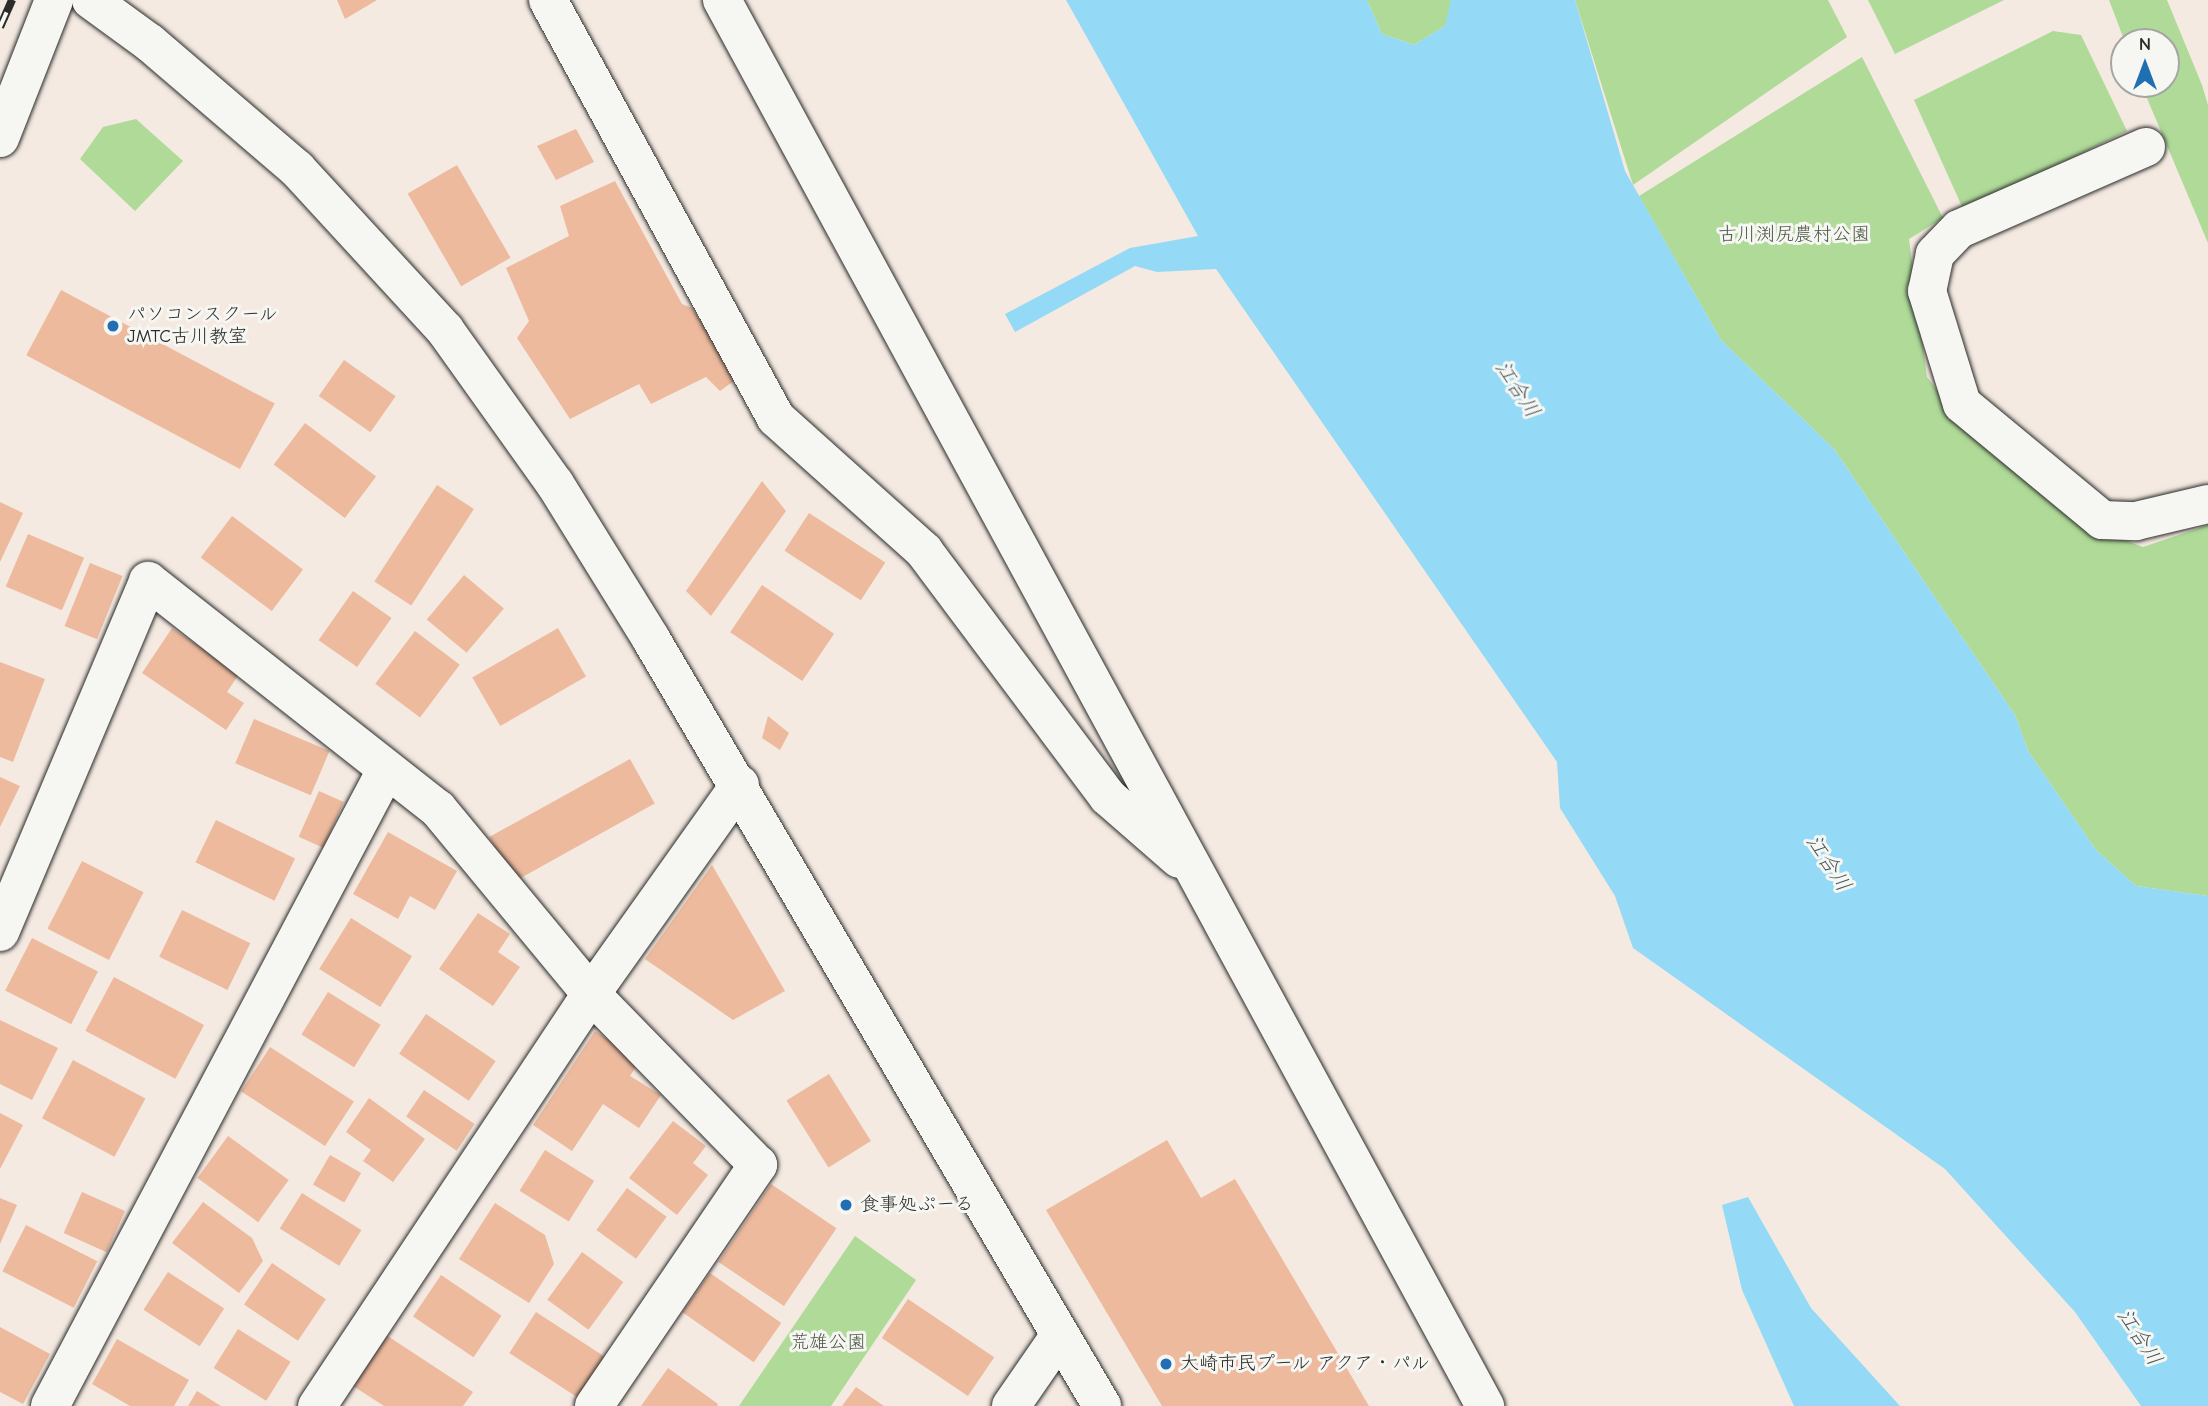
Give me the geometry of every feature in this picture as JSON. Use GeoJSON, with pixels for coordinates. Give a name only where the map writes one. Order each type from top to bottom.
{"type":"FeatureCollection","features":[{"type":"Feature","properties":{"kind":"street"},"geometry":{"type":"LineString","coordinates":[[0,138],[54,0]]}},
{"type":"Feature","properties":{"kind":"street"},"geometry":{"type":"LineString","coordinates":[[91,0],[150,43],[297,169],[445,330],[555,484],[740,784],[1102,1406]]}},
{"type":"Feature","properties":{"kind":"street"},"geometry":{"type":"LineString","coordinates":[[548,0],[776,418],[924,551],[1108,797],[1198,876]]}},
{"type":"Feature","properties":{"kind":"street"},"geometry":{"type":"LineString","coordinates":[[722,0],[1486,1406]]}},
{"type":"Feature","properties":{"kind":"street"},"geometry":{"type":"LineString","coordinates":[[2146,147],[1959,229],[1935,254],[1927,291],[1962,404],[2102,520],[2136,521],[2208,504]]}},
{"type":"Feature","properties":{"kind":"street"},"geometry":{"type":"LineString","coordinates":[[0,932],[148,582],[438,809],[591,994],[758,1165],[594,1406]]}},
{"type":"Feature","properties":{"kind":"street"},"geometry":{"type":"LineString","coordinates":[[50,1406],[386,770]]}},
{"type":"Feature","properties":{"kind":"street"},"geometry":{"type":"LineString","coordinates":[[317,1406],[591,994],[740,784]]}},
{"type":"Feature","properties":{"kind":"street"},"geometry":{"type":"LineString","coordinates":[[1011,1406],[1060,1335]]}},
{"type":"Feature","properties":{"kind":"green space"},"geometry":{"type":"Polygon","coordinates":[[[1367,0],[1451,0],[1453,7],[1445,26],[1414,45],[1382,34],[1367,0]]]}},
{"type":"Feature","properties":{"kind":"green space"},"geometry":{"type":"Polygon","coordinates":[[[1575,0],[1828,0],[1847,37],[1633,185],[1575,0]]]}},
{"type":"Feature","properties":{"kind":"green space"},"geometry":{"type":"Polygon","coordinates":[[[1868,0],[2004,0],[1895,54],[1868,0]]]}},
{"type":"Feature","properties":{"kind":"green space"},"geometry":{"type":"Polygon","coordinates":[[[2109,0],[2167,0],[2179,28],[2120,28],[2109,0]]]}},
{"type":"Feature","properties":{"kind":"green space"},"geometry":{"type":"Polygon","coordinates":[[[2053,31],[2081,35],[2127,131],[1964,211],[1914,100],[2053,31]]]}},
{"type":"Feature","properties":{"kind":"green space"},"geometry":{"type":"Polygon","coordinates":[[[2180,32],[2208,105],[2208,243],[2147,98],[2180,98],[2180,32]]]}},
{"type":"Feature","properties":{"kind":"green space","name":"古川渕尻農村公園"},"geometry":{"type":"Polygon","coordinates":[[[1862,57],[1943,218],[1909,239],[1927,377],[1974,438],[2085,525],[2143,547],[2208,525],[2208,896],[2136,886],[2096,850],[2028,751],[2015,715],[1834,449],[1721,340],[1639,196],[1862,57]]]}},
{"type":"Feature","properties":{"kind":"green space"},"geometry":{"type":"Polygon","coordinates":[[[136,119],[183,161],[135,211],[80,159],[103,127],[136,119]]]}},
{"type":"Feature","properties":{"kind":"green space","name":"荒雄公園"},"geometry":{"type":"Polygon","coordinates":[[[855,1236],[916,1280],[831,1406],[739,1406],[855,1236]]]}},
{"type":"Feature","properties":{"kind":"water","name":"江合川"},"geometry":{"type":"Polygon","coordinates":[[[1066,0],[1367,0],[1382,34],[1414,45],[1445,26],[1451,0],[1575,0],[1625,171],[1721,340],[1834,449],[2015,715],[2028,751],[2096,850],[2136,886],[2208,896],[2208,1406],[2141,1406],[2075,1312],[1945,1169],[1633,948],[1615,896],[1560,808],[1557,762],[1216,269],[1157,272],[1135,266],[1015,332],[1005,314],[1130,248],[1198,236],[1066,0]]]}},
{"type":"Feature","properties":{"kind":"water"},"geometry":{"type":"Polygon","coordinates":[[[1748,1197],[1811,1308],[1900,1406],[1794,1406],[1742,1290],[1722,1205],[1748,1197]]]}},
{"type":"Feature","properties":{"kind":"building"},"geometry":{"type":"Polygon","coordinates":[[[337,0],[377,0],[345,19],[337,0]]]}},
{"type":"Feature","properties":{"kind":"building"},"geometry":{"type":"Polygon","coordinates":[[[576,129],[594,162],[556,180],[537,146],[576,129]]]}},
{"type":"Feature","properties":{"kind":"building"},"geometry":{"type":"Polygon","coordinates":[[[457,165],[510,258],[461,286],[408,194],[457,165]]]}},
{"type":"Feature","properties":{"kind":"building"},"geometry":{"type":"Polygon","coordinates":[[[615,181],[682,304],[692,308],[738,378],[720,391],[706,377],[651,404],[639,384],[570,419],[517,338],[529,321],[506,268],[569,236],[560,206],[615,181]]]}},
{"type":"Feature","properties":{"kind":"building"},"geometry":{"type":"Polygon","coordinates":[[[61,290],[275,404],[240,469],[26,355],[61,290]]]}},
{"type":"Feature","properties":{"kind":"building"},"geometry":{"type":"Polygon","coordinates":[[[344,360],[396,396],[370,432],[319,396],[344,360]]]}},
{"type":"Feature","properties":{"kind":"building"},"geometry":{"type":"Polygon","coordinates":[[[305,423],[376,477],[345,518],[274,465],[305,423]]]}},
{"type":"Feature","properties":{"kind":"building"},"geometry":{"type":"Polygon","coordinates":[[[762,481],[786,511],[711,616],[686,591],[762,481]]]}},
{"type":"Feature","properties":{"kind":"building"},"geometry":{"type":"Polygon","coordinates":[[[437,485],[474,509],[411,605],[374,581],[437,485]]]}},
{"type":"Feature","properties":{"kind":"building"},"geometry":{"type":"Polygon","coordinates":[[[0,502],[23,513],[0,562],[0,502]]]}},
{"type":"Feature","properties":{"kind":"building"},"geometry":{"type":"Polygon","coordinates":[[[809,513],[885,563],[861,600],[784,551],[809,513]]]}},
{"type":"Feature","properties":{"kind":"building"},"geometry":{"type":"Polygon","coordinates":[[[232,516],[303,570],[272,611],[201,558],[232,516]]]}},
{"type":"Feature","properties":{"kind":"building"},"geometry":{"type":"Polygon","coordinates":[[[28,534],[84,558],[62,610],[6,586],[28,534]]]}},
{"type":"Feature","properties":{"kind":"building"},"geometry":{"type":"Polygon","coordinates":[[[90,563],[122,576],[97,639],[65,626],[90,563]]]}},
{"type":"Feature","properties":{"kind":"building"},"geometry":{"type":"Polygon","coordinates":[[[464,575],[504,608],[467,653],[427,619],[464,575]]]}},
{"type":"Feature","properties":{"kind":"building"},"geometry":{"type":"Polygon","coordinates":[[[762,585],[834,634],[802,681],[730,632],[762,585]]]}},
{"type":"Feature","properties":{"kind":"building"},"geometry":{"type":"Polygon","coordinates":[[[353,591],[392,618],[357,667],[319,640],[353,591]]]}},
{"type":"Feature","properties":{"kind":"building"},"geometry":{"type":"Polygon","coordinates":[[[172,628],[239,674],[227,692],[244,703],[226,730],[142,673],[172,628]]]}},
{"type":"Feature","properties":{"kind":"building"},"geometry":{"type":"Polygon","coordinates":[[[558,628],[586,676],[500,726],[472,678],[558,628]]]}},
{"type":"Feature","properties":{"kind":"building"},"geometry":{"type":"Polygon","coordinates":[[[415,631],[460,665],[420,717],[375,684],[415,631]]]}},
{"type":"Feature","properties":{"kind":"building"},"geometry":{"type":"Polygon","coordinates":[[[0,662],[45,679],[13,762],[0,757],[0,662]]]}},
{"type":"Feature","properties":{"kind":"building"},"geometry":{"type":"Polygon","coordinates":[[[768,716],[789,733],[780,750],[762,738],[768,716]]]}},
{"type":"Feature","properties":{"kind":"building"},"geometry":{"type":"Polygon","coordinates":[[[254,719],[329,751],[311,795],[235,763],[254,719]]]}},
{"type":"Feature","properties":{"kind":"building"},"geometry":{"type":"Polygon","coordinates":[[[630,759],[655,804],[514,882],[489,837],[630,759]]]}},
{"type":"Feature","properties":{"kind":"building"},"geometry":{"type":"Polygon","coordinates":[[[0,777],[20,786],[0,827],[0,777]]]}},
{"type":"Feature","properties":{"kind":"building"},"geometry":{"type":"Polygon","coordinates":[[[319,791],[344,802],[323,848],[299,837],[319,791]]]}},
{"type":"Feature","properties":{"kind":"building"},"geometry":{"type":"Polygon","coordinates":[[[216,820],[295,859],[274,901],[195,862],[216,820]]]}},
{"type":"Feature","properties":{"kind":"building"},"geometry":{"type":"Polygon","coordinates":[[[388,832],[457,871],[435,910],[410,896],[398,919],[353,894],[388,832]]]}},
{"type":"Feature","properties":{"kind":"building"},"geometry":{"type":"Polygon","coordinates":[[[82,861],[143,892],[109,960],[47,929],[82,861]]]}},
{"type":"Feature","properties":{"kind":"building"},"geometry":{"type":"Polygon","coordinates":[[[712,865],[785,991],[733,1020],[645,959],[712,865]]]}},
{"type":"Feature","properties":{"kind":"building"},"geometry":{"type":"Polygon","coordinates":[[[182,910],[250,943],[228,990],[159,957],[182,910]]]}},
{"type":"Feature","properties":{"kind":"building"},"geometry":{"type":"Polygon","coordinates":[[[478,913],[510,934],[498,952],[520,967],[493,1006],[439,969],[478,913]]]}},
{"type":"Feature","properties":{"kind":"building"},"geometry":{"type":"Polygon","coordinates":[[[351,918],[412,956],[380,1007],[319,969],[351,918]]]}},
{"type":"Feature","properties":{"kind":"building"},"geometry":{"type":"Polygon","coordinates":[[[32,938],[98,972],[71,1024],[5,991],[32,938]]]}},
{"type":"Feature","properties":{"kind":"building"},"geometry":{"type":"Polygon","coordinates":[[[114,977],[204,1025],[175,1079],[85,1031],[114,977]]]}},
{"type":"Feature","properties":{"kind":"building"},"geometry":{"type":"Polygon","coordinates":[[[328,992],[381,1025],[354,1067],[302,1034],[328,992]]]}},
{"type":"Feature","properties":{"kind":"building"},"geometry":{"type":"Polygon","coordinates":[[[426,1014],[496,1061],[469,1101],[399,1054],[426,1014]]]}},
{"type":"Feature","properties":{"kind":"building"},"geometry":{"type":"Polygon","coordinates":[[[0,1020],[58,1048],[32,1100],[0,1084],[0,1020]]]}},
{"type":"Feature","properties":{"kind":"building"},"geometry":{"type":"Polygon","coordinates":[[[595,1031],[640,1060],[630,1076],[661,1095],[639,1128],[603,1104],[572,1151],[533,1125],[595,1031]]]}},
{"type":"Feature","properties":{"kind":"building"},"geometry":{"type":"Polygon","coordinates":[[[270,1047],[354,1101],[325,1146],[241,1091],[270,1047]]]}},
{"type":"Feature","properties":{"kind":"building"},"geometry":{"type":"Polygon","coordinates":[[[73,1060],[145,1098],[114,1157],[42,1118],[73,1060]]]}},
{"type":"Feature","properties":{"kind":"building"},"geometry":{"type":"Polygon","coordinates":[[[829,1074],[871,1141],[828,1167],[787,1100],[829,1074]]]}},
{"type":"Feature","properties":{"kind":"building"},"geometry":{"type":"Polygon","coordinates":[[[424,1090],[475,1124],[457,1151],[406,1117],[424,1090]]]}},
{"type":"Feature","properties":{"kind":"building"},"geometry":{"type":"Polygon","coordinates":[[[369,1098],[425,1139],[393,1182],[363,1161],[371,1150],[346,1132],[369,1098]]]}},
{"type":"Feature","properties":{"kind":"building"},"geometry":{"type":"Polygon","coordinates":[[[0,1113],[23,1125],[0,1169],[0,1113]]]}},
{"type":"Feature","properties":{"kind":"building"},"geometry":{"type":"Polygon","coordinates":[[[673,1121],[706,1146],[693,1163],[708,1175],[677,1215],[629,1178],[673,1121]]]}},
{"type":"Feature","properties":{"kind":"building"},"geometry":{"type":"Polygon","coordinates":[[[228,1136],[289,1180],[258,1222],[197,1178],[228,1136]]]}},
{"type":"Feature","properties":{"kind":"building"},"geometry":{"type":"Polygon","coordinates":[[[1167,1140],[1201,1198],[1235,1179],[1369,1406],[1162,1406],[1046,1210],[1167,1140]]]}},
{"type":"Feature","properties":{"kind":"building"},"geometry":{"type":"Polygon","coordinates":[[[545,1150],[594,1181],[569,1221],[520,1191],[545,1150]]]}},
{"type":"Feature","properties":{"kind":"building"},"geometry":{"type":"Polygon","coordinates":[[[330,1155],[361,1173],[344,1202],[313,1184],[330,1155]]]}},
{"type":"Feature","properties":{"kind":"building"},"geometry":{"type":"Polygon","coordinates":[[[771,1184],[836,1228],[784,1306],[718,1262],[771,1184]]]}},
{"type":"Feature","properties":{"kind":"building"},"geometry":{"type":"Polygon","coordinates":[[[627,1188],[667,1217],[636,1259],[596,1230],[627,1188]]]}},
{"type":"Feature","properties":{"kind":"building"},"geometry":{"type":"Polygon","coordinates":[[[82,1192],[125,1211],[107,1252],[64,1233],[82,1192]]]}},
{"type":"Feature","properties":{"kind":"building"},"geometry":{"type":"Polygon","coordinates":[[[302,1193],[361,1230],[339,1266],[280,1229],[302,1193]]]}},
{"type":"Feature","properties":{"kind":"building"},"geometry":{"type":"Polygon","coordinates":[[[0,1198],[17,1205],[0,1244],[0,1198]]]}},
{"type":"Feature","properties":{"kind":"building"},"geometry":{"type":"Polygon","coordinates":[[[203,1202],[252,1238],[263,1261],[239,1293],[172,1243],[203,1202]]]}},
{"type":"Feature","properties":{"kind":"building"},"geometry":{"type":"Polygon","coordinates":[[[495,1203],[545,1235],[554,1264],[529,1303],[459,1259],[495,1203]]]}},
{"type":"Feature","properties":{"kind":"building"},"geometry":{"type":"Polygon","coordinates":[[[26,1225],[97,1261],[74,1308],[2,1271],[26,1225]]]}},
{"type":"Feature","properties":{"kind":"building"},"geometry":{"type":"Polygon","coordinates":[[[582,1252],[623,1282],[589,1330],[547,1300],[582,1252]]]}},
{"type":"Feature","properties":{"kind":"building"},"geometry":{"type":"Polygon","coordinates":[[[272,1263],[326,1299],[298,1341],[244,1304],[272,1263]]]}},
{"type":"Feature","properties":{"kind":"building"},"geometry":{"type":"Polygon","coordinates":[[[168,1272],[224,1308],[200,1346],[143,1310],[168,1272]]]}},
{"type":"Feature","properties":{"kind":"building"},"geometry":{"type":"Polygon","coordinates":[[[710,1273],[781,1323],[754,1362],[682,1312],[710,1273]]]}},
{"type":"Feature","properties":{"kind":"building"},"geometry":{"type":"Polygon","coordinates":[[[441,1275],[502,1316],[474,1357],[413,1316],[441,1275]]]}},
{"type":"Feature","properties":{"kind":"building"},"geometry":{"type":"Polygon","coordinates":[[[908,1299],[994,1357],[968,1396],[882,1338],[908,1299]]]}},
{"type":"Feature","properties":{"kind":"building"},"geometry":{"type":"Polygon","coordinates":[[[536,1312],[605,1357],[578,1398],[509,1353],[536,1312]]]}},
{"type":"Feature","properties":{"kind":"building"},"geometry":{"type":"Polygon","coordinates":[[[0,1327],[50,1354],[23,1404],[0,1392],[0,1327]]]}},
{"type":"Feature","properties":{"kind":"building"},"geometry":{"type":"Polygon","coordinates":[[[238,1329],[291,1362],[266,1401],[214,1368],[238,1329]]]}},
{"type":"Feature","properties":{"kind":"building"},"geometry":{"type":"Polygon","coordinates":[[[386,1335],[473,1392],[463,1406],[384,1406],[353,1386],[386,1335]]]}},
{"type":"Feature","properties":{"kind":"building"},"geometry":{"type":"Polygon","coordinates":[[[117,1339],[189,1380],[174,1406],[130,1406],[92,1384],[117,1339]]]}},
{"type":"Feature","properties":{"kind":"building"},"geometry":{"type":"Polygon","coordinates":[[[668,1368],[718,1404],[717,1406],[641,1406],[668,1368]]]}},
{"type":"Feature","properties":{"kind":"building"},"geometry":{"type":"Polygon","coordinates":[[[856,1387],[884,1406],[842,1406],[856,1387]]]}},
{"type":"Feature","properties":{"kind":"building"},"geometry":{"type":"Polygon","coordinates":[[[197,1391],[221,1406],[188,1406],[197,1391]]]}},
{"type":"Feature","properties":{"kind":"railway"},"geometry":{"type":"LineString","coordinates":[[0,27],[12,0]]}},
{"type":"Feature","properties":{"kind":"place","name":"パソコンスクール JMTC古川教室"},"geometry":{"type":"Point","coordinates":[113,326]}},
{"type":"Feature","properties":{"kind":"place","name":"食事処ぷーる"},"geometry":{"type":"Point","coordinates":[846,1205]}},
{"type":"Feature","properties":{"kind":"place","name":"大崎市民プール アクア・パル"},"geometry":{"type":"Point","coordinates":[1166,1364]}}]}
